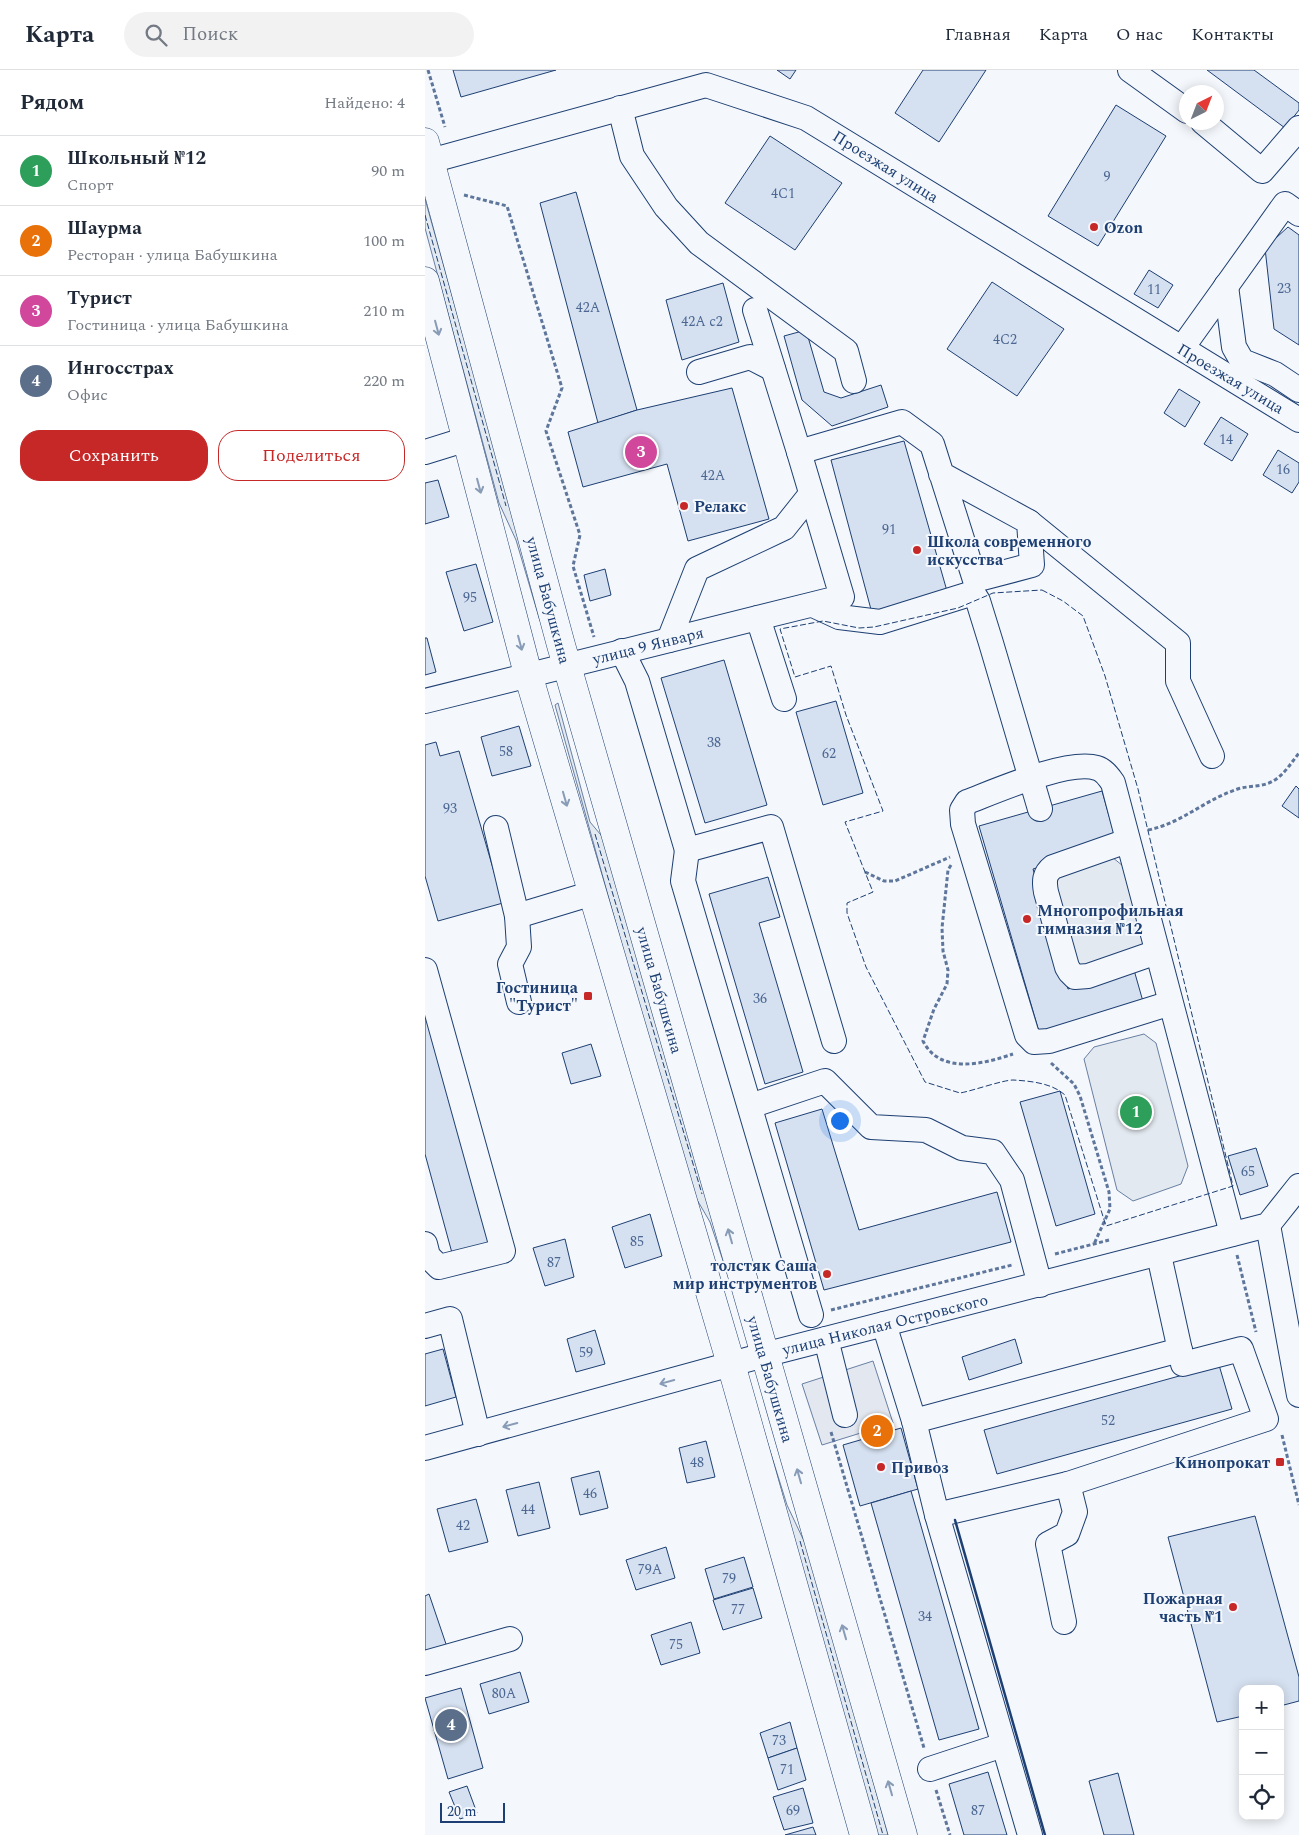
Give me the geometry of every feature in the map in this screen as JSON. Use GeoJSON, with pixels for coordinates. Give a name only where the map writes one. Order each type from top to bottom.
{"type":"FeatureCollection","features":[{"type":"Feature","properties":{"kind":"main road","name":"улица Бабушкина"},"geometry":{"type":"LineString","coordinates":[[428,151],[567,665],[903,1835]]}},
{"type":"Feature","properties":{"kind":"main road"},"geometry":{"type":"LineString","coordinates":[[425,281],[528,674],[731,1364],[864,1835]]}},
{"type":"Feature","properties":{"kind":"street"},"geometry":{"type":"LineString","coordinates":[[1130,70],[1179,104]]}},
{"type":"Feature","properties":{"kind":"street","name":"Проезжая улица"},"geometry":{"type":"LineString","coordinates":[[428,151],[620,108],[710,77],[807,118],[1299,420]]}},
{"type":"Feature","properties":{"kind":"street"},"geometry":{"type":"LineString","coordinates":[[620,108],[632,156],[666,207],[699,243],[846,351],[854,381]]}},
{"type":"Feature","properties":{"kind":"street"},"geometry":{"type":"LineString","coordinates":[[1213,130],[1262,171],[1299,128]]}},
{"type":"Feature","properties":{"kind":"street"},"geometry":{"type":"LineString","coordinates":[[1182,348],[1285,204],[1299,214]]}},
{"type":"Feature","properties":{"kind":"street"},"geometry":{"type":"LineString","coordinates":[[1225,286],[1235,347],[1242,361],[1275,374],[1299,390]]}},
{"type":"Feature","properties":{"kind":"street"},"geometry":{"type":"LineString","coordinates":[[669,640],[697,569],[784,528],[811,494],[755,310]]}},
{"type":"Feature","properties":{"kind":"street"},"geometry":{"type":"LineString","coordinates":[[699,372],[750,357],[773,369]]}},
{"type":"Feature","properties":{"kind":"street"},"geometry":{"type":"LineString","coordinates":[[799,452],[902,422],[932,444],[975,580],[1032,565],[1029,522]]}},
{"type":"Feature","properties":{"kind":"street"},"geometry":{"type":"LineString","coordinates":[[425,452],[467,439]]}},
{"type":"Feature","properties":{"kind":"street"},"geometry":{"type":"LineString","coordinates":[[941,474],[1029,522],[1178,643],[1178,681],[1212,756]]}},
{"type":"Feature","properties":{"kind":"street","name":"улица 9 Января"},"geometry":{"type":"LineString","coordinates":[[425,701],[528,674],[842,598],[811,494]]}},
{"type":"Feature","properties":{"kind":"street"},"geometry":{"type":"LineString","coordinates":[[813,605],[839,617],[880,622],[973,593],[978,601],[1040,809]]}},
{"type":"Feature","properties":{"kind":"street"},"geometry":{"type":"LineString","coordinates":[[758,618],[784,699]]}},
{"type":"Feature","properties":{"kind":"street"},"geometry":{"type":"LineString","coordinates":[[622,651],[637,681],[687,850],[683,881],[811,1315]]}},
{"type":"Feature","properties":{"kind":"street"},"geometry":{"type":"LineString","coordinates":[[1171,1003],[1049,1041],[1034,1042],[1027,1035],[964,847],[962,810],[967,802],[1033,778],[1081,766],[1099,768],[1113,783],[1232,1234]]}},
{"type":"Feature","properties":{"kind":"street"},"geometry":{"type":"LineString","coordinates":[[687,850],[771,827],[834,1041]]}},
{"type":"Feature","properties":{"kind":"street"},"geometry":{"type":"LineString","coordinates":[[496,828],[517,916],[519,947],[509,964],[519,1002]]}},
{"type":"Feature","properties":{"kind":"street"},"geometry":{"type":"LineString","coordinates":[[1126,837],[1053,867],[1047,872],[1044,880],[1046,892],[1067,967],[1075,977],[1088,976],[1157,952]]}},
{"type":"Feature","properties":{"kind":"street"},"geometry":{"type":"LineString","coordinates":[[517,916],[593,893]]}},
{"type":"Feature","properties":{"kind":"street"},"geometry":{"type":"LineString","coordinates":[[425,970],[503,1251],[439,1267],[429,1256],[425,1244]]}},
{"type":"Feature","properties":{"kind":"street"},"geometry":{"type":"LineString","coordinates":[[749,1106],[825,1081],[871,1127],[926,1130],[963,1148],[993,1152],[1012,1180],[1040,1285]]}},
{"type":"Feature","properties":{"kind":"street"},"geometry":{"type":"LineString","coordinates":[[1299,1186],[1268,1226],[1299,1395]]}},
{"type":"Feature","properties":{"kind":"street","name":"улица Николая Островского"},"geometry":{"type":"LineString","coordinates":[[425,1448],[764,1354],[1268,1226]]}},
{"type":"Feature","properties":{"kind":"street"},"geometry":{"type":"LineString","coordinates":[[937,1515],[1068,1484],[1266,1419],[1241,1349],[1183,1364],[1159,1255]]}},
{"type":"Feature","properties":{"kind":"street"},"geometry":{"type":"LineString","coordinates":[[425,1326],[450,1319],[478,1434]]}},
{"type":"Feature","properties":{"kind":"street"},"geometry":{"type":"LineString","coordinates":[[884,1324],[914,1421],[937,1515],[1030,1835]]}},
{"type":"Feature","properties":{"kind":"street"},"geometry":{"type":"LineString","coordinates":[[826,1338],[845,1415]]}},
{"type":"Feature","properties":{"kind":"street"},"geometry":{"type":"LineString","coordinates":[[914,1421],[1180,1350]]}},
{"type":"Feature","properties":{"kind":"street"},"geometry":{"type":"LineString","coordinates":[[1065,1622],[1048,1544],[1067,1534],[1075,1512],[1068,1484]]}},
{"type":"Feature","properties":{"kind":"street"},"geometry":{"type":"LineString","coordinates":[[425,1663],[510,1639]]}},
{"type":"Feature","properties":{"kind":"street"},"geometry":{"type":"LineString","coordinates":[[930,1769],[1003,1745]]}},
{"type":"Feature","properties":{"kind":"path"},"geometry":{"type":"LineString","coordinates":[[1126,837],[1180,820],[1209,802],[1237,789],[1272,782],[1286,770],[1299,753]]}},
{"type":"Feature","properties":{"kind":"path"},"geometry":{"type":"LineString","coordinates":[[865,872],[885,881],[895,881],[964,847]]}},
{"type":"Feature","properties":{"kind":"path"},"geometry":{"type":"LineString","coordinates":[[964,847],[948,870],[942,928],[943,951],[948,970],[947,984],[934,1009],[923,1041],[927,1050],[940,1060],[961,1064],[986,1063],[1017,1052],[1038,1041],[1051,1064],[1074,1084],[1080,1096],[1109,1192],[1110,1209],[1094,1244]]}},
{"type":"Feature","properties":{"kind":"path"},"geometry":{"type":"LineString","coordinates":[[845,1478],[950,1835]]}},
{"type":"Feature","properties":{"kind":"shaded area"},"geometry":{"type":"Polygon","coordinates":[[[425,199],[543,620],[540,621],[516,540],[499,503],[425,228],[425,199]]]}},
{"type":"Feature","properties":{"kind":"shaded area"},"geometry":{"type":"Polygon","coordinates":[[[558,703],[590,822],[606,841],[741,1314],[710,1222],[689,1186],[555,705],[558,703]]]}},
{"type":"Feature","properties":{"kind":"shaded area"},"geometry":{"type":"Polygon","coordinates":[[[1112,857],[1123,866],[1148,945],[1077,971],[1051,879],[1112,857]]]}},
{"type":"Feature","properties":{"kind":"shaded area"},"geometry":{"type":"Polygon","coordinates":[[[1144,1034],[1156,1043],[1188,1166],[1181,1184],[1133,1201],[1117,1190],[1084,1059],[1094,1047],[1144,1034]]]}},
{"type":"Feature","properties":{"kind":"shaded area"},"geometry":{"type":"Polygon","coordinates":[[[873,1361],[893,1423],[822,1445],[802,1384],[873,1361]]]}},
{"type":"Feature","properties":{"kind":"shaded area"},"geometry":{"type":"Polygon","coordinates":[[[757,1409],[787,1505],[812,1558],[888,1835],[878,1835],[757,1409]]]}},
{"type":"Feature","properties":{"kind":"building"},"geometry":{"type":"Polygon","coordinates":[[[453,70],[556,70],[461,97],[453,70]]]}},
{"type":"Feature","properties":{"kind":"building"},"geometry":{"type":"Polygon","coordinates":[[[777,70],[796,70],[790,79],[777,70]]]}},
{"type":"Feature","properties":{"kind":"building"},"geometry":{"type":"Polygon","coordinates":[[[923,70],[986,70],[939,142],[895,113],[923,70]]]}},
{"type":"Feature","properties":{"kind":"building"},"geometry":{"type":"Polygon","coordinates":[[[1207,70],[1254,70],[1299,103],[1299,110],[1285,128],[1207,70]]]}},
{"type":"Feature","properties":{"kind":"building"},"geometry":{"type":"Polygon","coordinates":[[[1116,105],[1166,136],[1098,246],[1048,216],[1116,105]]]}},
{"type":"Feature","properties":{"kind":"building"},"geometry":{"type":"Polygon","coordinates":[[[770,136],[842,183],[795,250],[725,203],[770,136]]]}},
{"type":"Feature","properties":{"kind":"building"},"geometry":{"type":"Polygon","coordinates":[[[576,192],[637,410],[598,423],[540,203],[576,192]]]}},
{"type":"Feature","properties":{"kind":"building"},"geometry":{"type":"Polygon","coordinates":[[[1288,227],[1299,235],[1299,345],[1274,329],[1265,248],[1288,227]]]}},
{"type":"Feature","properties":{"kind":"building"},"geometry":{"type":"Polygon","coordinates":[[[1149,270],[1173,285],[1158,308],[1134,294],[1149,270]]]}},
{"type":"Feature","properties":{"kind":"building"},"geometry":{"type":"Polygon","coordinates":[[[992,282],[1064,329],[1017,396],[947,349],[992,282]]]}},
{"type":"Feature","properties":{"kind":"building"},"geometry":{"type":"Polygon","coordinates":[[[723,283],[739,342],[682,360],[666,300],[723,283]]]}},
{"type":"Feature","properties":{"kind":"building"},"geometry":{"type":"Polygon","coordinates":[[[806,330],[824,392],[841,398],[881,385],[888,407],[832,426],[802,400],[784,336],[806,330]]]}},
{"type":"Feature","properties":{"kind":"building"},"geometry":{"type":"Polygon","coordinates":[[[732,388],[769,519],[688,541],[667,464],[583,487],[568,432],[637,410],[732,388]]]}},
{"type":"Feature","properties":{"kind":"building"},"geometry":{"type":"Polygon","coordinates":[[[1179,389],[1200,402],[1185,427],[1164,413],[1179,389]]]}},
{"type":"Feature","properties":{"kind":"building"},"geometry":{"type":"Polygon","coordinates":[[[1221,417],[1248,434],[1232,461],[1204,444],[1221,417]]]}},
{"type":"Feature","properties":{"kind":"building"},"geometry":{"type":"Polygon","coordinates":[[[904,441],[949,598],[873,617],[831,460],[904,441]]]}},
{"type":"Feature","properties":{"kind":"building"},"geometry":{"type":"Polygon","coordinates":[[[1278,450],[1299,463],[1299,482],[1292,493],[1263,475],[1278,450]]]}},
{"type":"Feature","properties":{"kind":"building"},"geometry":{"type":"Polygon","coordinates":[[[438,480],[449,517],[425,524],[425,483],[438,480]]]}},
{"type":"Feature","properties":{"kind":"building"},"geometry":{"type":"Polygon","coordinates":[[[476,564],[493,622],[464,631],[446,572],[476,564]]]}},
{"type":"Feature","properties":{"kind":"building"},"geometry":{"type":"Polygon","coordinates":[[[605,569],[611,595],[590,601],[584,575],[605,569]]]}},
{"type":"Feature","properties":{"kind":"building"},"geometry":{"type":"Polygon","coordinates":[[[425,638],[427,638],[436,672],[425,675],[425,638]]]}},
{"type":"Feature","properties":{"kind":"building"},"geometry":{"type":"Polygon","coordinates":[[[724,660],[767,805],[705,823],[661,678],[724,660]]]}},
{"type":"Feature","properties":{"kind":"building"},"geometry":{"type":"Polygon","coordinates":[[[836,701],[863,793],[823,805],[796,712],[836,701]]]}},
{"type":"Feature","properties":{"kind":"building"},"geometry":{"type":"Polygon","coordinates":[[[519,726],[531,766],[492,776],[481,737],[519,726]]]}},
{"type":"Feature","properties":{"kind":"building"},"geometry":{"type":"Polygon","coordinates":[[[436,742],[440,756],[459,751],[503,903],[438,921],[425,876],[425,745],[436,742]]]}},
{"type":"Feature","properties":{"kind":"building"},"geometry":{"type":"Polygon","coordinates":[[[1296,786],[1299,789],[1299,818],[1282,806],[1296,786]]]}},
{"type":"Feature","properties":{"kind":"building","name":"Многопрофильная гимназия №12"},"geometry":{"type":"Polygon","coordinates":[[[1102,791],[1117,844],[1033,869],[1068,989],[1134,970],[1144,1005],[1040,1035],[979,826],[1102,791]]]}},
{"type":"Feature","properties":{"kind":"building"},"geometry":{"type":"Polygon","coordinates":[[[768,877],[780,917],[759,923],[803,1072],[765,1084],[709,894],[768,877]]]}},
{"type":"Feature","properties":{"kind":"building"},"geometry":{"type":"Polygon","coordinates":[[[425,1002],[492,1243],[452,1253],[425,1154],[425,1002]]]}},
{"type":"Feature","properties":{"kind":"building"},"geometry":{"type":"Polygon","coordinates":[[[591,1044],[601,1076],[571,1084],[562,1053],[591,1044]]]}},
{"type":"Feature","properties":{"kind":"building"},"geometry":{"type":"Polygon","coordinates":[[[1060,1091],[1095,1214],[1056,1226],[1020,1102],[1060,1091]]]}},
{"type":"Feature","properties":{"kind":"building"},"geometry":{"type":"Polygon","coordinates":[[[822,1109],[859,1230],[997,1192],[1011,1242],[824,1290],[775,1123],[822,1109]]]}},
{"type":"Feature","properties":{"kind":"building"},"geometry":{"type":"Polygon","coordinates":[[[1256,1148],[1268,1186],[1240,1195],[1228,1156],[1256,1148]]]}},
{"type":"Feature","properties":{"kind":"building"},"geometry":{"type":"Polygon","coordinates":[[[650,1214],[662,1256],[625,1268],[612,1227],[650,1214]]]}},
{"type":"Feature","properties":{"kind":"building"},"geometry":{"type":"Polygon","coordinates":[[[565,1239],[574,1277],[545,1286],[533,1248],[565,1239]]]}},
{"type":"Feature","properties":{"kind":"building"},"geometry":{"type":"Polygon","coordinates":[[[595,1330],[605,1364],[576,1372],[567,1339],[595,1330]]]}},
{"type":"Feature","properties":{"kind":"building"},"geometry":{"type":"Polygon","coordinates":[[[1015,1339],[1022,1363],[969,1380],[962,1357],[1015,1339]]]}},
{"type":"Feature","properties":{"kind":"building"},"geometry":{"type":"Polygon","coordinates":[[[443,1349],[456,1397],[425,1406],[425,1354],[443,1349]]]}},
{"type":"Feature","properties":{"kind":"building"},"geometry":{"type":"Polygon","coordinates":[[[1219,1365],[1232,1409],[997,1474],[984,1430],[1219,1365]]]}},
{"type":"Feature","properties":{"kind":"building","name":"Привоз"},"geometry":{"type":"Polygon","coordinates":[[[901,1428],[918,1489],[860,1506],[843,1445],[901,1428]]]}},
{"type":"Feature","properties":{"kind":"building"},"geometry":{"type":"Polygon","coordinates":[[[706,1441],[715,1477],[687,1483],[679,1448],[706,1441]]]}},
{"type":"Feature","properties":{"kind":"building"},"geometry":{"type":"Polygon","coordinates":[[[599,1471],[608,1508],[580,1515],[571,1478],[599,1471]]]}},
{"type":"Feature","properties":{"kind":"building"},"geometry":{"type":"Polygon","coordinates":[[[539,1482],[550,1528],[518,1536],[506,1490],[539,1482]]]}},
{"type":"Feature","properties":{"kind":"building"},"geometry":{"type":"Polygon","coordinates":[[[911,1491],[979,1729],[939,1740],[871,1503],[911,1491]]]}},
{"type":"Feature","properties":{"kind":"building"},"geometry":{"type":"Polygon","coordinates":[[[476,1499],[488,1542],[449,1552],[437,1509],[476,1499]]]}},
{"type":"Feature","properties":{"kind":"building","name":"Пожарная часть №1"},"geometry":{"type":"Polygon","coordinates":[[[1255,1516],[1299,1677],[1299,1701],[1284,1705],[1284,1685],[1239,1685],[1239,1717],[1217,1722],[1168,1537],[1255,1516]]]}},
{"type":"Feature","properties":{"kind":"building"},"geometry":{"type":"Polygon","coordinates":[[[666,1547],[675,1578],[636,1590],[626,1560],[666,1547]]]}},
{"type":"Feature","properties":{"kind":"building"},"geometry":{"type":"Polygon","coordinates":[[[744,1557],[753,1587],[714,1599],[705,1569],[744,1557]]]}},
{"type":"Feature","properties":{"kind":"building"},"geometry":{"type":"Polygon","coordinates":[[[753,1588],[762,1618],[723,1630],[713,1600],[753,1588]]]}},
{"type":"Feature","properties":{"kind":"building"},"geometry":{"type":"Polygon","coordinates":[[[429,1594],[447,1647],[425,1655],[425,1596],[429,1594]]]}},
{"type":"Feature","properties":{"kind":"building"},"geometry":{"type":"Polygon","coordinates":[[[691,1622],[700,1653],[661,1665],[651,1635],[691,1622]]]}},
{"type":"Feature","properties":{"kind":"building"},"geometry":{"type":"Polygon","coordinates":[[[520,1672],[529,1702],[489,1714],[480,1684],[520,1672]]]}},
{"type":"Feature","properties":{"kind":"building"},"geometry":{"type":"Polygon","coordinates":[[[461,1688],[483,1768],[448,1779],[425,1698],[461,1688]]]}},
{"type":"Feature","properties":{"kind":"building"},"geometry":{"type":"Polygon","coordinates":[[[790,1722],[797,1748],[768,1758],[760,1733],[790,1722]]]}},
{"type":"Feature","properties":{"kind":"building"},"geometry":{"type":"Polygon","coordinates":[[[797,1748],[806,1780],[778,1790],[768,1758],[797,1748]]]}},
{"type":"Feature","properties":{"kind":"building"},"geometry":{"type":"Polygon","coordinates":[[[988,1772],[1007,1835],[964,1835],[949,1784],[988,1772]]]}},
{"type":"Feature","properties":{"kind":"building"},"geometry":{"type":"Polygon","coordinates":[[[1118,1773],[1134,1835],[1104,1835],[1089,1781],[1118,1773]]]}},
{"type":"Feature","properties":{"kind":"building"},"geometry":{"type":"Polygon","coordinates":[[[467,1786],[477,1813],[460,1819],[449,1792],[467,1786]]]}},
{"type":"Feature","properties":{"kind":"building"},"geometry":{"type":"Polygon","coordinates":[[[803,1788],[813,1823],[784,1830],[773,1797],[803,1788]]]}},
{"type":"Feature","properties":{"kind":"building"},"geometry":{"type":"Polygon","coordinates":[[[813,1827],[816,1835],[785,1835],[813,1827]]]}},
{"type":"Feature","properties":{"kind":"fence"},"geometry":{"type":"LineString","coordinates":[[425,215],[506,506]]}},
{"type":"Feature","properties":{"kind":"fence"},"geometry":{"type":"LineString","coordinates":[[1042,590],[1063,601],[1083,616],[1105,676],[1138,789],[1233,1186],[1106,1226],[1065,1095],[1060,1091],[1041,1083],[1008,1080],[960,1093],[925,1082],[866,967],[847,913],[847,903],[873,892],[845,822],[883,811],[846,715],[831,666],[795,677],[780,629],[823,621],[859,628],[874,627],[958,608],[993,593],[1042,590]]}},
{"type":"Feature","properties":{"kind":"fence"},"geometry":{"type":"LineString","coordinates":[[595,834],[702,1194]]}},
{"type":"Feature","properties":{"kind":"fence"},"geometry":{"type":"LineString","coordinates":[[800,1541],[883,1835]]}},
{"type":"Feature","properties":{"kind":"wall"},"geometry":{"type":"LineString","coordinates":[[955,1520],[1045,1835]]}},
{"type":"Feature","properties":{"kind":"place","name":"Ozon"},"geometry":{"type":"Point","coordinates":[1094,227]}},
{"type":"Feature","properties":{"kind":"place","name":"Турист"},"geometry":{"type":"Point","coordinates":[641,452]}},
{"type":"Feature","properties":{"kind":"place","name":"Релакс"},"geometry":{"type":"Point","coordinates":[684,506]}},
{"type":"Feature","properties":{"kind":"place","name":"Школа современного искусства"},"geometry":{"type":"Point","coordinates":[917,550]}},
{"type":"Feature","properties":{"kind":"place","name":"Многопрофильная гимназия №12"},"geometry":{"type":"Point","coordinates":[1027,919]}},
{"type":"Feature","properties":{"kind":"place","name":"Гостиница \"Турист\""},"geometry":{"type":"Point","coordinates":[588,996]}},
{"type":"Feature","properties":{"kind":"place","name":"Школьный №12"},"geometry":{"type":"Point","coordinates":[1136,1112]}},
{"type":"Feature","properties":{"kind":"place","name":"толстяк Саша мир инструментов"},"geometry":{"type":"Point","coordinates":[827,1274]}},
{"type":"Feature","properties":{"kind":"place","name":"Шаурма"},"geometry":{"type":"Point","coordinates":[877,1431]}},
{"type":"Feature","properties":{"kind":"place","name":"Кинопрокат"},"geometry":{"type":"Point","coordinates":[1280,1462]}},
{"type":"Feature","properties":{"kind":"place","name":"Привоз"},"geometry":{"type":"Point","coordinates":[881,1467]}},
{"type":"Feature","properties":{"kind":"place","name":"Пожарная часть №1"},"geometry":{"type":"Point","coordinates":[1233,1607]}},
{"type":"Feature","properties":{"kind":"place","name":"Ингосстрах"},"geometry":{"type":"Point","coordinates":[451,1725]}}]}
